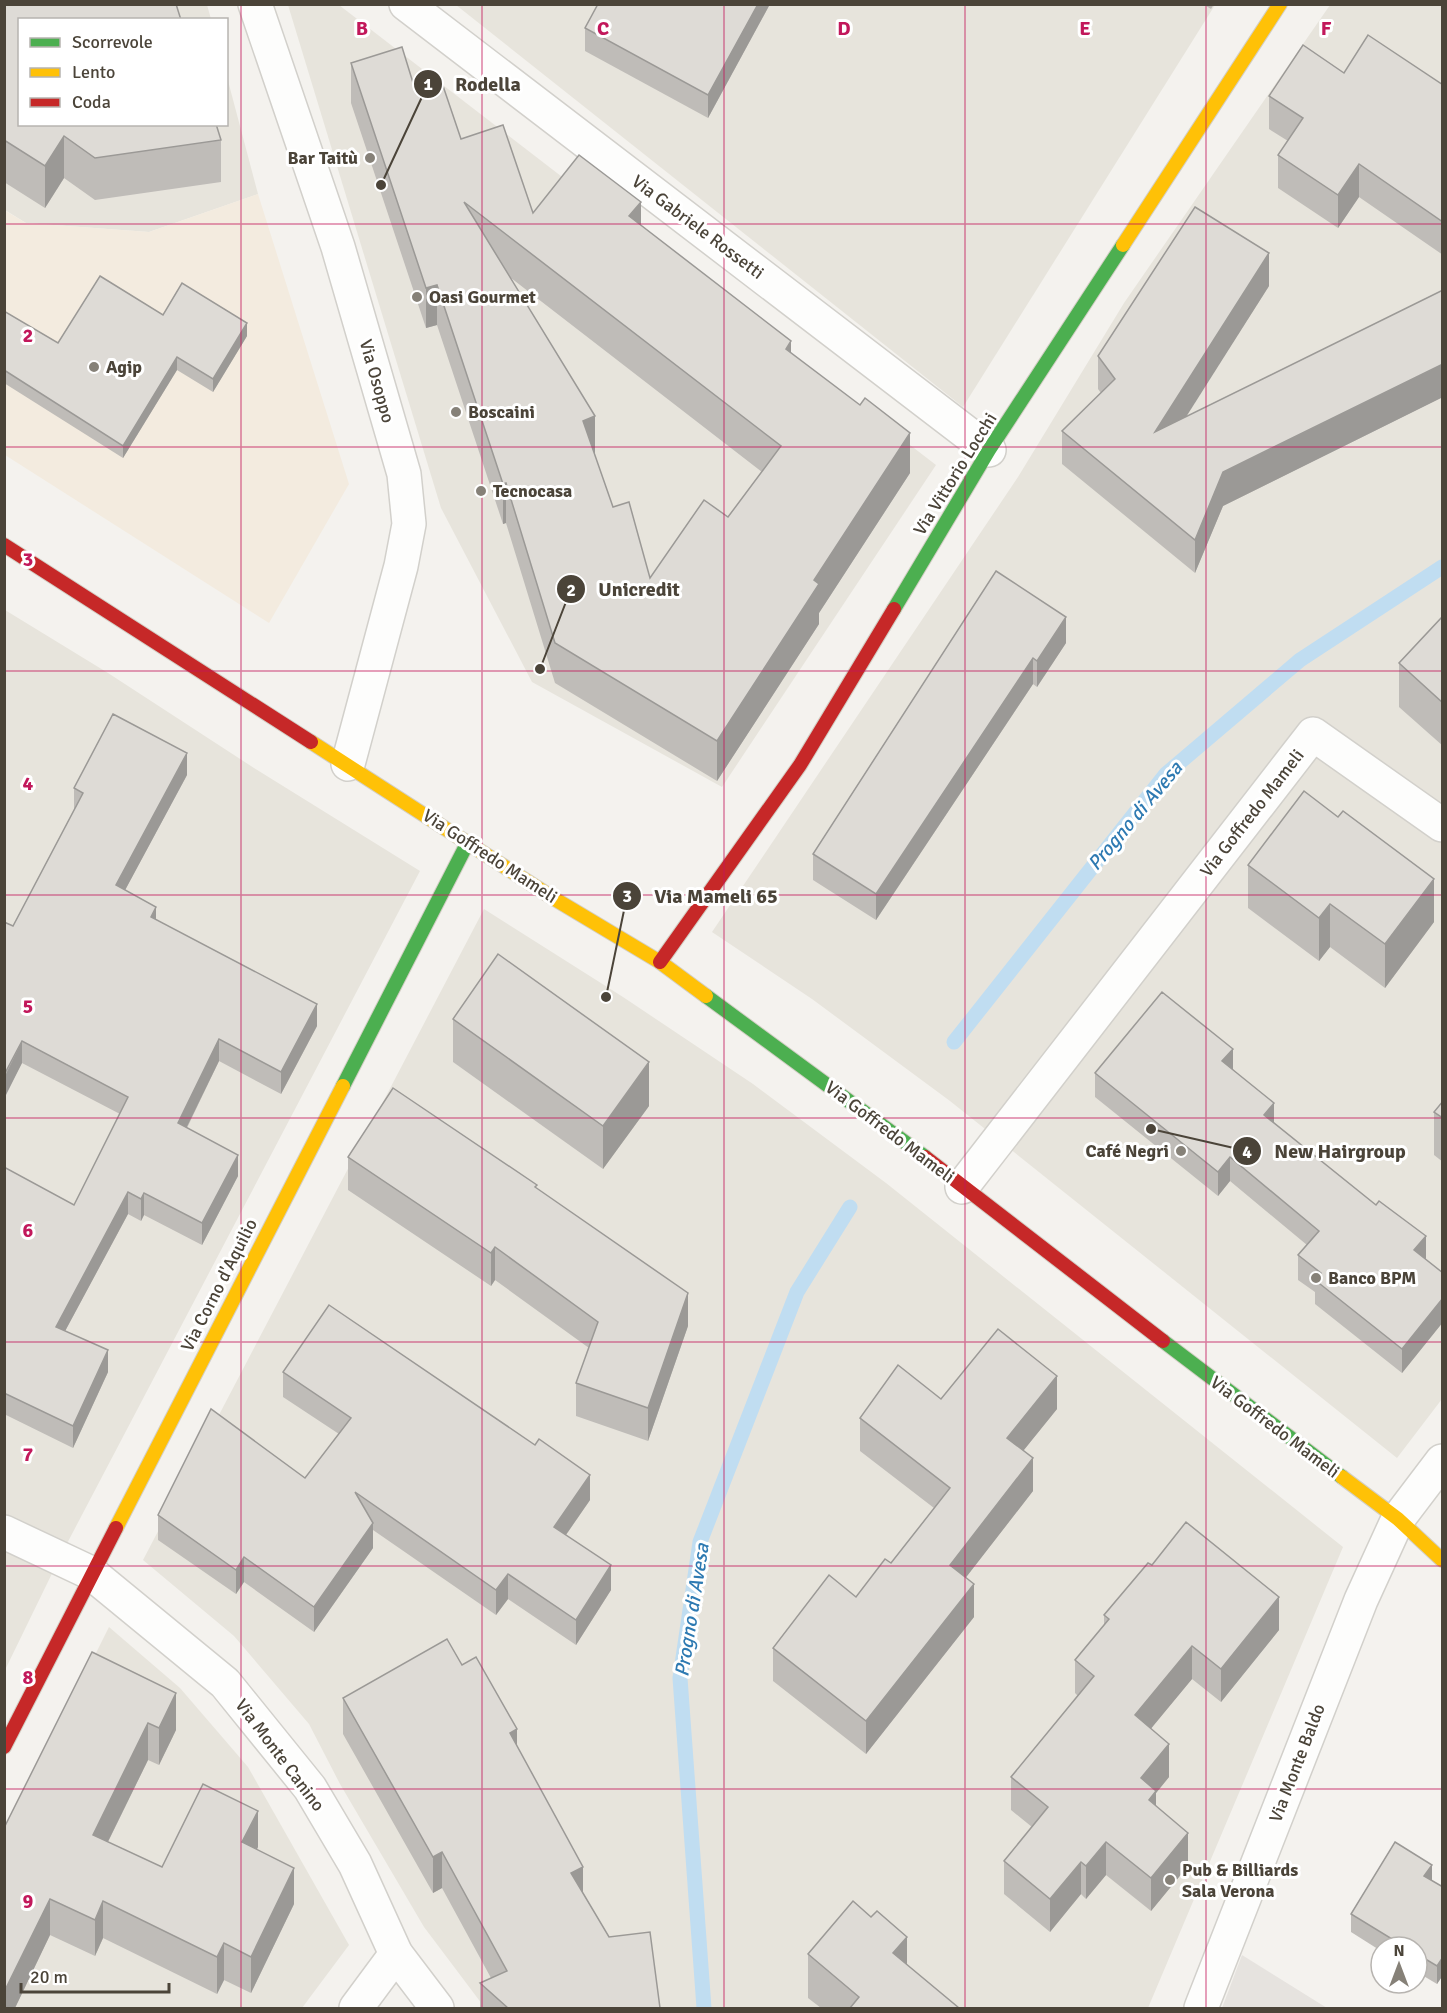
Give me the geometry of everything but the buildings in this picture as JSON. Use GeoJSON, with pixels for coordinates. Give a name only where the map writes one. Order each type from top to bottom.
{"type":"FeatureCollection","features":[{"type":"Feature","properties":{"kind":"street","name":"Via Osoppo"},"geometry":{"type":"LineString","coordinates":[[255,4],[338,248],[404,474],[408,524],[401,566],[348,764]]}},
{"type":"Feature","properties":{"kind":"street","name":"Via Gabriele Rossetti"},"geometry":{"type":"LineString","coordinates":[[406,4],[989,450]]}},
{"type":"Feature","properties":{"kind":"street","name":"Via Vittorio Locchi"},"geometry":{"type":"LineString","coordinates":[[660,962],[800,765],[989,450],[1280,4]]}},
{"type":"Feature","properties":{"kind":"street","name":"Via Goffredo Mameli"},"geometry":{"type":"LineString","coordinates":[[4,545],[348,764],[553,898],[660,962],[902,1139],[1398,1519],[1443,1560]]}},
{"type":"Feature","properties":{"kind":"street","name":"Via Goffredo Mameli"},"geometry":{"type":"LineString","coordinates":[[962,1187],[1313,734],[1443,825]]}},
{"type":"Feature","properties":{"kind":"street","name":"Via Corno d'Aquilio"},"geometry":{"type":"LineString","coordinates":[[4,1747],[91,1573],[468,842]]}},
{"type":"Feature","properties":{"kind":"street","name":"Via Monte Baldo"},"geometry":{"type":"LineString","coordinates":[[1201,2008],[1360,1600],[1398,1519],[1443,1461]]}},
{"type":"Feature","properties":{"kind":"street","name":"Via Monte Canino"},"geometry":{"type":"LineString","coordinates":[[4,1532],[91,1573],[225,1683],[303,1779],[355,1864],[396,1954],[437,2008]]}},
{"type":"Feature","properties":{"kind":"street"},"geometry":{"type":"LineString","coordinates":[[356,2008],[396,1954]]}},
{"type":"Feature","properties":{"kind":"shaded area"},"geometry":{"type":"Polygon","coordinates":[[[4,5],[207,5],[211,18],[18,18],[18,126],[228,126],[228,81],[258,194],[149,232],[26,223],[5,210],[4,5]]]}},
{"type":"Feature","properties":{"kind":"shaded area"},"geometry":{"type":"Polygon","coordinates":[[[288,5],[339,5],[936,465],[722,787],[532,682],[441,508],[288,5]]]}},
{"type":"Feature","properties":{"kind":"shaded area"},"geometry":{"type":"Polygon","coordinates":[[[456,5],[1215,5],[963,407],[456,5]]]}},
{"type":"Feature","properties":{"kind":"shaded area"},"geometry":{"type":"Polygon","coordinates":[[[1330,5],[1442,5],[1442,1399],[1397,1458],[950,1101],[812,999],[712,932],[1018,477],[1124,303],[1330,5]]]}},
{"type":"Feature","properties":{"kind":"shaded area"},"geometry":{"type":"Polygon","coordinates":[[[258,194],[349,484],[269,623],[5,455],[4,210],[26,223],[149,232],[258,194]]]}},
{"type":"Feature","properties":{"kind":"shaded area"},"geometry":{"type":"Polygon","coordinates":[[[5,610],[420,871],[62,1553],[5,1670],[5,610]]]}},
{"type":"Feature","properties":{"kind":"shaded area"},"geometry":{"type":"Polygon","coordinates":[[[484,909],[623,997],[753,1084],[886,1183],[1343,1547],[1148,2008],[485,2008],[424,1927],[340,1784],[309,1724],[234,1636],[143,1560],[484,909]]]}},
{"type":"Feature","properties":{"kind":"shaded area"},"geometry":{"type":"Polygon","coordinates":[[[109,1627],[180,1688],[248,1767],[349,1945],[302,2008],[5,2008],[4,1837],[109,1627]]]}},
{"type":"Feature","properties":{"kind":"shaded area"},"geometry":{"type":"Polygon","coordinates":[[[1242,1955],[1327,2008],[1222,2008],[1242,1955]]]}},
{"type":"Feature","properties":{"kind":"waterway","name":"Progno di Avesa"},"geometry":{"type":"LineString","coordinates":[[954,1042],[1166,774],[1300,660],[1442,567]]}},
{"type":"Feature","properties":{"kind":"waterway","name":"Progno di Avesa"},"geometry":{"type":"LineString","coordinates":[[704,2008],[680,1678],[700,1542],[797,1292],[850,1207]]}},
{"type":"Feature","properties":{"kind":"traffic: fast"},"geometry":{"type":"LineString","coordinates":[[894,609],[989,450],[1123,245]]}},
{"type":"Feature","properties":{"kind":"traffic: fast"},"geometry":{"type":"LineString","coordinates":[[343,1086],[468,842]]}},
{"type":"Feature","properties":{"kind":"traffic: fast"},"geometry":{"type":"LineString","coordinates":[[706,996],[925,1157]]}},
{"type":"Feature","properties":{"kind":"traffic: fast"},"geometry":{"type":"LineString","coordinates":[[1163,1341],[1342,1477]]}},
{"type":"Feature","properties":{"kind":"traffic: slow"},"geometry":{"type":"LineString","coordinates":[[1123,245],[1280,4]]}},
{"type":"Feature","properties":{"kind":"traffic: slow"},"geometry":{"type":"LineString","coordinates":[[311,742],[553,898],[660,962],[706,996]]}},
{"type":"Feature","properties":{"kind":"traffic: slow"},"geometry":{"type":"LineString","coordinates":[[116,1528],[343,1086]]}},
{"type":"Feature","properties":{"kind":"traffic: slow"},"geometry":{"type":"LineString","coordinates":[[1342,1477],[1398,1519],[1442,1560]]}},
{"type":"Feature","properties":{"kind":"traffic: jam"},"geometry":{"type":"LineString","coordinates":[[4,545],[311,742]]}},
{"type":"Feature","properties":{"kind":"traffic: jam"},"geometry":{"type":"LineString","coordinates":[[660,962],[800,765],[894,609]]}},
{"type":"Feature","properties":{"kind":"traffic: jam"},"geometry":{"type":"LineString","coordinates":[[925,1157],[1163,1341]]}},
{"type":"Feature","properties":{"kind":"traffic: jam"},"geometry":{"type":"LineString","coordinates":[[4,1747],[116,1528]]}},
{"type":"Feature","properties":{"kind":"place","name":"Bar Taitù"},"geometry":{"type":"Point","coordinates":[370,158]}},
{"type":"Feature","properties":{"kind":"place","name":"Rodella"},"geometry":{"type":"Point","coordinates":[381,185]}},
{"type":"Feature","properties":{"kind":"place","name":"Oasi Gourmet"},"geometry":{"type":"Point","coordinates":[417,297]}},
{"type":"Feature","properties":{"kind":"place","name":"Agip"},"geometry":{"type":"Point","coordinates":[94,367]}},
{"type":"Feature","properties":{"kind":"place","name":"Boscaini"},"geometry":{"type":"Point","coordinates":[456,412]}},
{"type":"Feature","properties":{"kind":"place","name":"Tecnocasa"},"geometry":{"type":"Point","coordinates":[481,491]}},
{"type":"Feature","properties":{"kind":"place","name":"Unicredit"},"geometry":{"type":"Point","coordinates":[540,669]}},
{"type":"Feature","properties":{"kind":"place","name":"Via Mameli 65"},"geometry":{"type":"Point","coordinates":[606,997]}},
{"type":"Feature","properties":{"kind":"place","name":"New Hairgroup"},"geometry":{"type":"Point","coordinates":[1151,1129]}},
{"type":"Feature","properties":{"kind":"place","name":"Café Negri"},"geometry":{"type":"Point","coordinates":[1181,1151]}},
{"type":"Feature","properties":{"kind":"place","name":"Banco BPM"},"geometry":{"type":"Point","coordinates":[1316,1278]}},
{"type":"Feature","properties":{"kind":"place","name":"Pub & Billiards Sala Verona"},"geometry":{"type":"Point","coordinates":[1170,1880]}}]}
